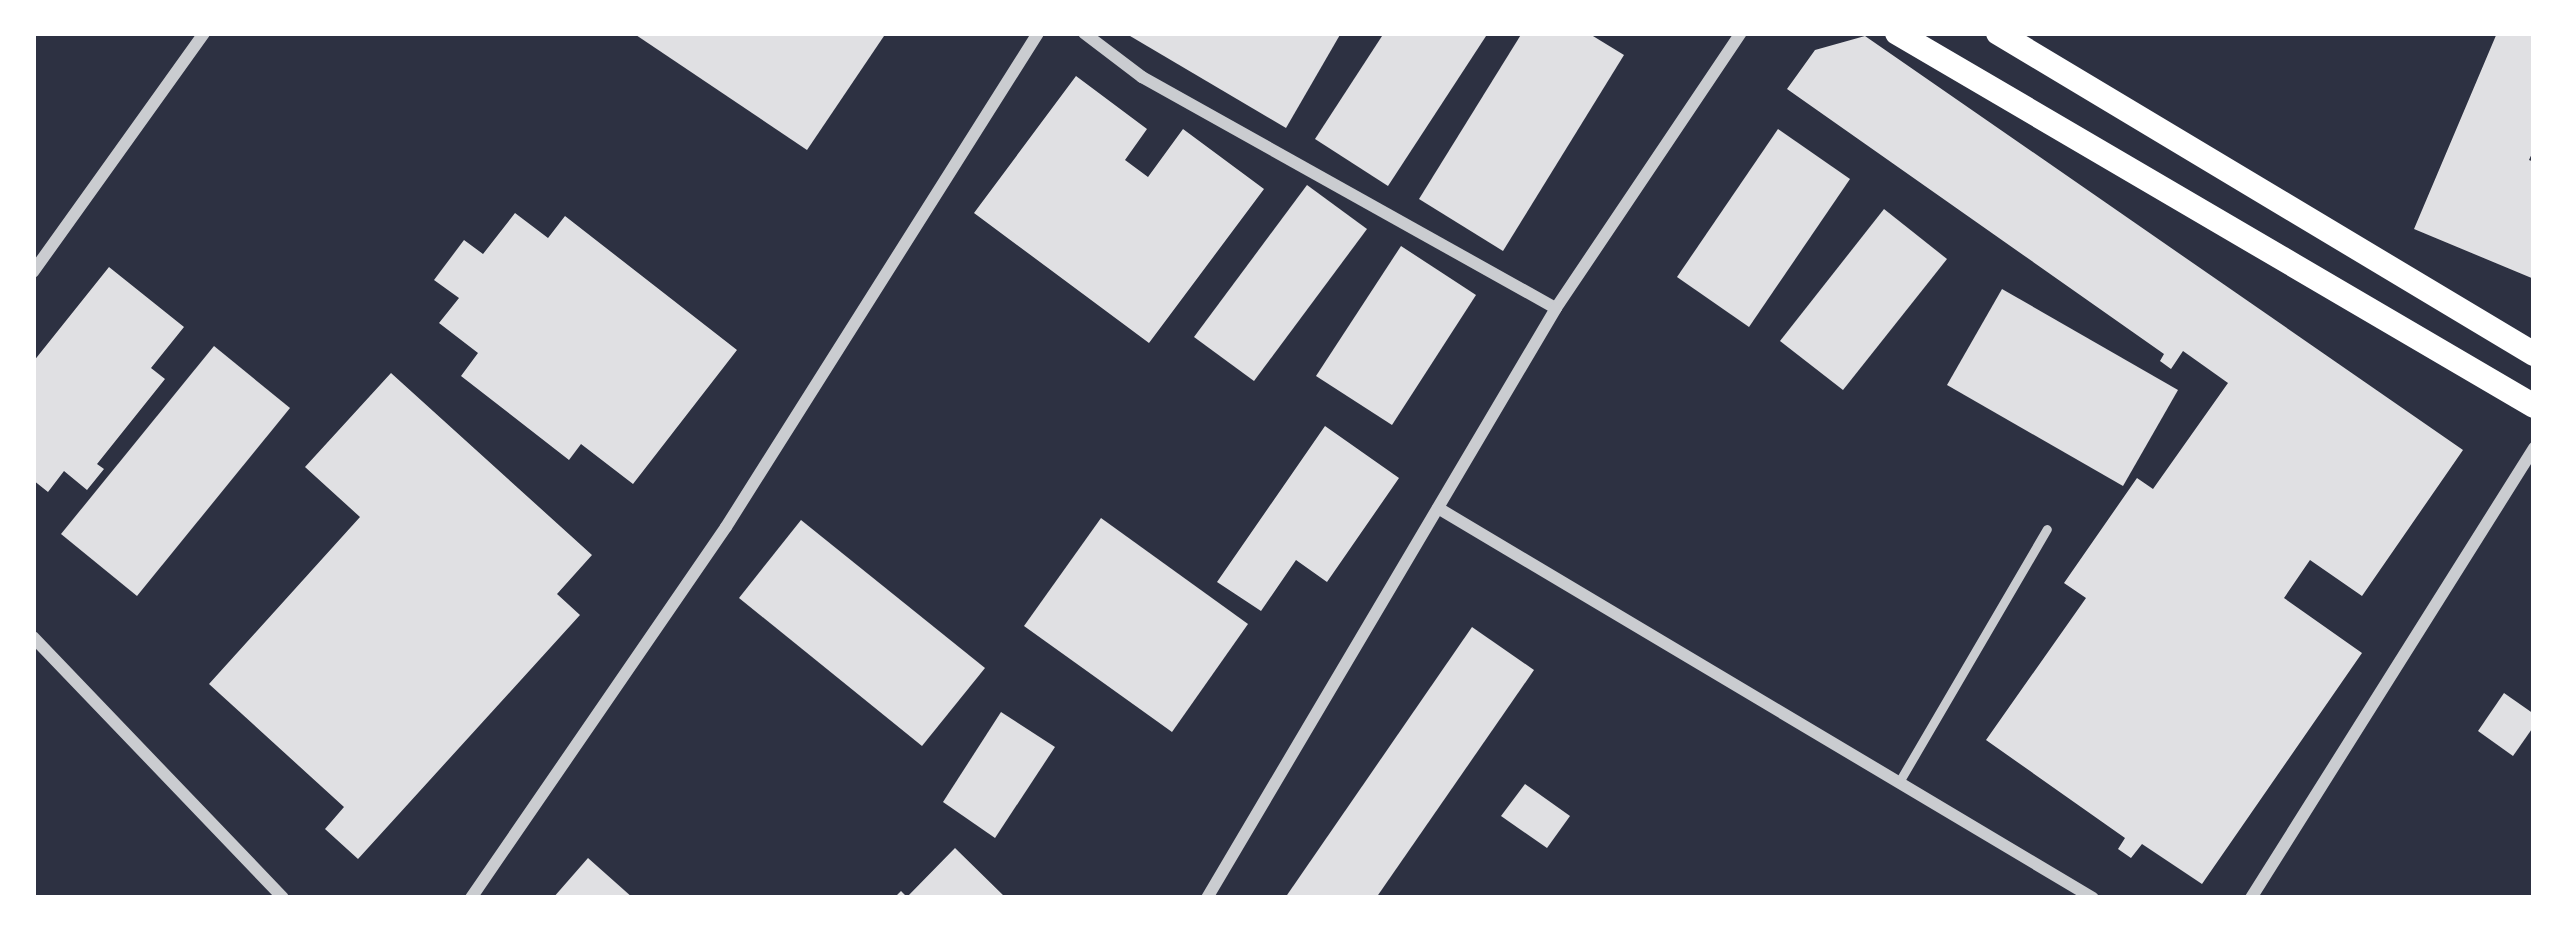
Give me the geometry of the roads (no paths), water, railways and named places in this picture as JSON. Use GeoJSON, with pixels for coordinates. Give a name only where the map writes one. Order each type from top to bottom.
{"type":"FeatureCollection","features":[{"type":"Feature","properties":{"kind":"main road"},"geometry":{"type":"LineString","coordinates":[[1897,33],[2534,406]]}},
{"type":"Feature","properties":{"kind":"main road"},"geometry":{"type":"LineString","coordinates":[[1998,33],[2534,354]]}},
{"type":"Feature","properties":{"kind":"street"},"geometry":{"type":"LineString","coordinates":[[33,272],[204,33]]}},
{"type":"Feature","properties":{"kind":"street"},"geometry":{"type":"LineString","coordinates":[[471,898],[726,527],[1038,33]]}},
{"type":"Feature","properties":{"kind":"street"},"geometry":{"type":"LineString","coordinates":[[1084,33],[1142,77],[1556,308]]}},
{"type":"Feature","properties":{"kind":"street"},"geometry":{"type":"LineString","coordinates":[[1207,898],[1556,308],[1741,33]]}},
{"type":"Feature","properties":{"kind":"street"},"geometry":{"type":"LineString","coordinates":[[2251,898],[2534,448]]}},
{"type":"Feature","properties":{"kind":"street"},"geometry":{"type":"LineString","coordinates":[[1438,508],[2093,898]]}},
{"type":"Feature","properties":{"kind":"street"},"geometry":{"type":"LineString","coordinates":[[33,638],[284,898]]}},
{"type":"Feature","properties":{"kind":"lane"},"geometry":{"type":"LineString","coordinates":[[1899,782],[2047,529]]}}]}
